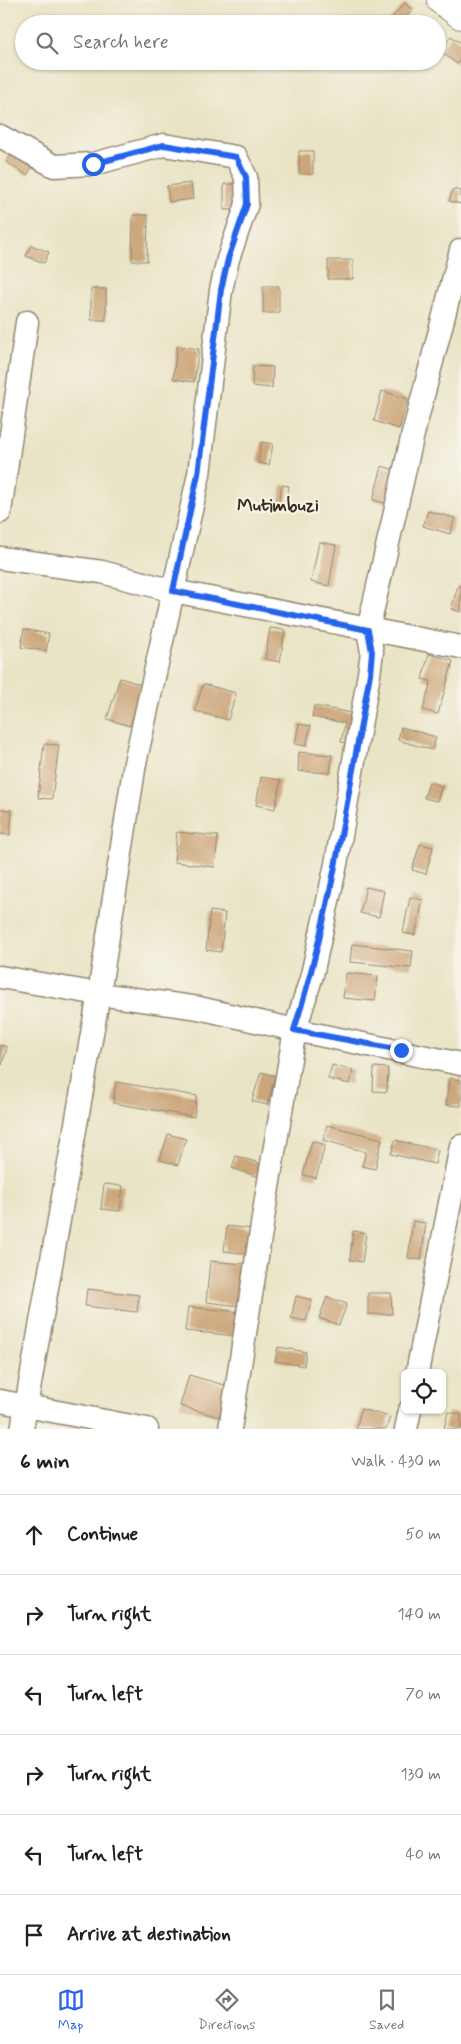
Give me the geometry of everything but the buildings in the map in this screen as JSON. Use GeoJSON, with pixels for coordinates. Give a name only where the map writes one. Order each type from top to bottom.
{"type":"FeatureCollection","features":[{"type":"Feature","properties":{"kind":"street"},"geometry":{"type":"LineString","coordinates":[[441,0],[461,15]]}},
{"type":"Feature","properties":{"kind":"street"},"geometry":{"type":"LineString","coordinates":[[0,136],[54,166],[93,164],[164,145],[236,157],[246,177],[247,204],[228,259],[221,290],[198,474],[163,642],[135,763],[99,994],[22,1429]]}},
{"type":"Feature","properties":{"kind":"street"},"geometry":{"type":"LineString","coordinates":[[230,1429],[294,1030],[312,975],[336,864],[370,674],[372,652],[368,630],[413,434],[461,250]]}},
{"type":"Feature","properties":{"kind":"street"},"geometry":{"type":"LineString","coordinates":[[0,512],[27,322]]}},
{"type":"Feature","properties":{"kind":"street"},"geometry":{"type":"LineString","coordinates":[[0,558],[102,572],[173,591],[461,647]]}},
{"type":"Feature","properties":{"kind":"street"},"geometry":{"type":"LineString","coordinates":[[0,977],[198,1008],[294,1030],[461,1064]]}},
{"type":"Feature","properties":{"kind":"street"},"geometry":{"type":"LineString","coordinates":[[418,1369],[461,1146]]}},
{"type":"Feature","properties":{"kind":"street"},"geometry":{"type":"LineString","coordinates":[[0,1401],[147,1429]]}},
{"type":"Feature","properties":{"kind":"street"},"geometry":{"type":"LineString","coordinates":[[406,1429],[409,1414]]}},
{"type":"Feature","properties":{"kind":"district","name":"Mutimbuzi"},"geometry":{"type":"Point","coordinates":[278,505]}},
{"type":"Feature","properties":{"kind":"route"},"geometry":{"type":"LineString","coordinates":[[93,164],[164,145],[236,157],[246,177],[247,204],[228,259],[221,290],[198,474],[173,591],[368,630],[372,652],[370,674],[336,864],[312,975],[294,1030],[401,1050]]}}]}
